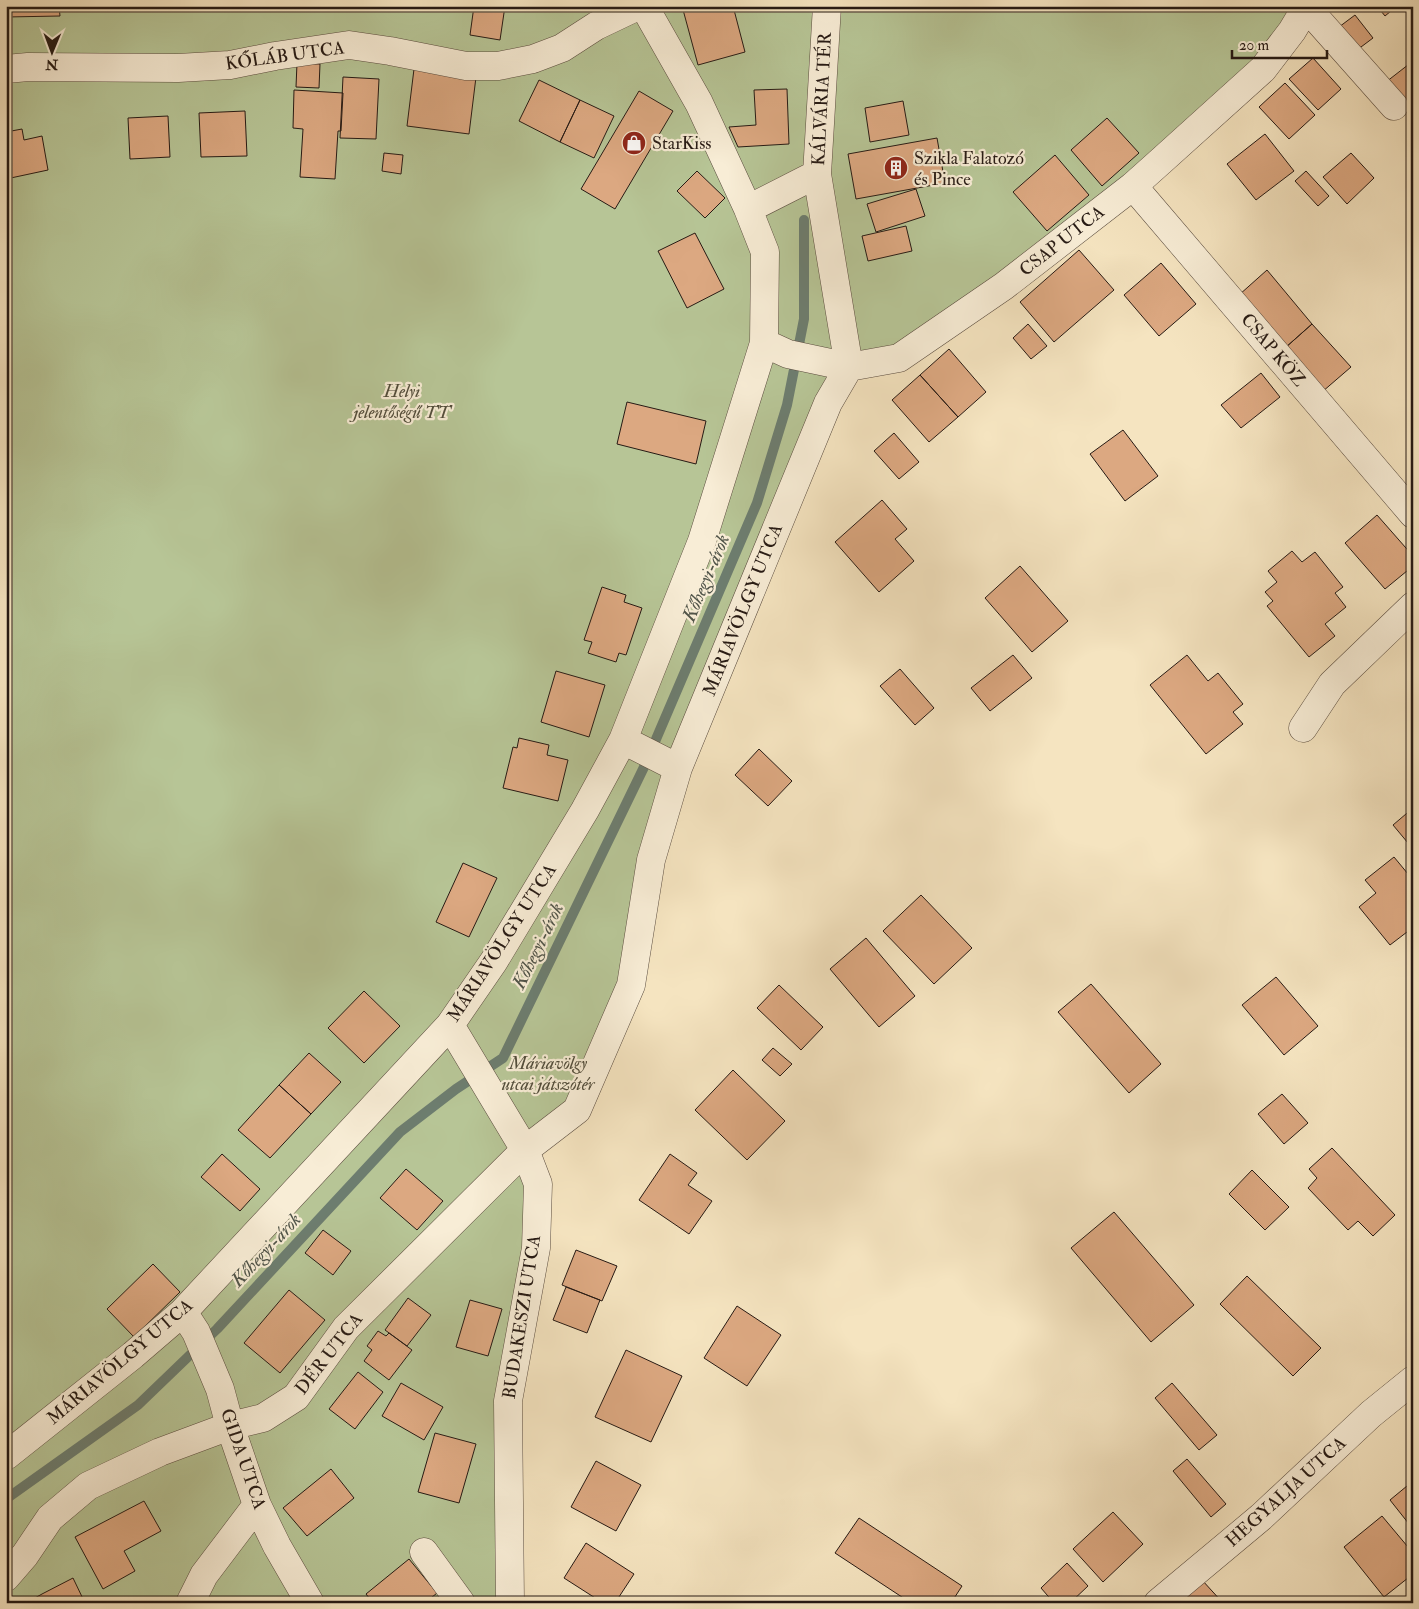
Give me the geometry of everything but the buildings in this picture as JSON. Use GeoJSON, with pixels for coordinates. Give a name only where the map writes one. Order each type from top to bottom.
{"type":"FeatureCollection","features":[{"type":"Feature","properties":{"kind":"street","name":"KŐLÁB UTCA"},"geometry":{"type":"LineString","coordinates":[[6,69],[28,67],[178,68],[221,66],[308,50],[349,46],[390,51],[466,66],[498,66],[533,59],[562,48],[596,26],[638,6]]}},
{"type":"Feature","properties":{"kind":"street","name":"MÁRIAVÖLGY UTCA"},"geometry":{"type":"LineString","coordinates":[[525,1150],[577,1110],[631,985],[651,860],[652,755],[702,541],[764,343],[765,252],[748,209],[699,103],[644,6]]}},
{"type":"Feature","properties":{"kind":"street","name":"KÁLVÁRIA TÉR"},"geometry":{"type":"LineString","coordinates":[[748,209],[818,174],[827,6]]}},
{"type":"Feature","properties":{"kind":"street"},"geometry":{"type":"LineString","coordinates":[[1307,7],[1394,106]]}},
{"type":"Feature","properties":{"kind":"street","name":"CSAP UTCA"},"geometry":{"type":"LineString","coordinates":[[764,343],[788,354],[849,367],[899,358],[1004,286],[1133,186],[1263,69],[1292,31],[1307,7]]}},
{"type":"Feature","properties":{"kind":"street"},"geometry":{"type":"LineString","coordinates":[[818,174],[849,367]]}},
{"type":"Feature","properties":{"kind":"street","name":"CSAP KÖZ"},"geometry":{"type":"LineString","coordinates":[[1133,186],[1413,514]]}},
{"type":"Feature","properties":{"kind":"street","name":"MÁRIAVÖLGY UTCA"},"geometry":{"type":"LineString","coordinates":[[6,1456],[133,1356],[190,1322],[450,1025],[494,961],[585,810],[652,755],[828,403],[849,367]]}},
{"type":"Feature","properties":{"kind":"street"},"geometry":{"type":"LineString","coordinates":[[1303,728],[1332,684],[1413,606]]}},
{"type":"Feature","properties":{"kind":"street","name":"BUDAKESZI UTCA"},"geometry":{"type":"LineString","coordinates":[[450,1025],[525,1150],[538,1184],[536,1248],[508,1401],[510,1603]]}},
{"type":"Feature","properties":{"kind":"street","name":"DÉR UTCA"},"geometry":{"type":"LineString","coordinates":[[6,1577],[25,1555],[50,1518],[88,1486],[160,1452],[230,1426],[263,1418],[296,1397],[346,1328],[525,1150]]}},
{"type":"Feature","properties":{"kind":"street","name":"GIDA UTCA"},"geometry":{"type":"LineString","coordinates":[[190,1322],[220,1389],[230,1426],[257,1505],[277,1546],[310,1603]]}},
{"type":"Feature","properties":{"kind":"street","name":"HEGYALJA UTCA"},"geometry":{"type":"LineString","coordinates":[[1158,1603],[1261,1517],[1371,1414],[1413,1380]]}},
{"type":"Feature","properties":{"kind":"street"},"geometry":{"type":"LineString","coordinates":[[190,1603],[204,1574],[257,1505]]}},
{"type":"Feature","properties":{"kind":"street"},"geometry":{"type":"LineString","coordinates":[[424,1552],[461,1603]]}},
{"type":"Feature","properties":{"kind":"green space","name":"Helyi jelentőségű TT"},"geometry":{"type":"Polygon","coordinates":[[[6,6],[1307,6],[1263,69],[899,358],[849,367],[678,768],[631,985],[577,1110],[525,1150],[538,1184],[508,1401],[510,1603],[6,1603],[6,6]]]}},
{"type":"Feature","properties":{"kind":"waterway","name":"Kőhegyi-árok"},"geometry":{"type":"LineString","coordinates":[[6,1499],[138,1405],[217,1329],[400,1132],[456,1089],[503,1058],[645,765],[757,503],[787,405],[804,319],[804,220]]}},
{"type":"Feature","properties":{"kind":"place","name":"StarKiss"},"geometry":{"type":"Point","coordinates":[634,143]}},
{"type":"Feature","properties":{"kind":"place","name":"Szikla Falatozó és Pince"},"geometry":{"type":"Point","coordinates":[896,168]}},
{"type":"Feature","properties":{"kind":"park label","name":"Máriavölgy utcai játszótér"},"geometry":{"type":"Point","coordinates":[548,1073]}}]}
